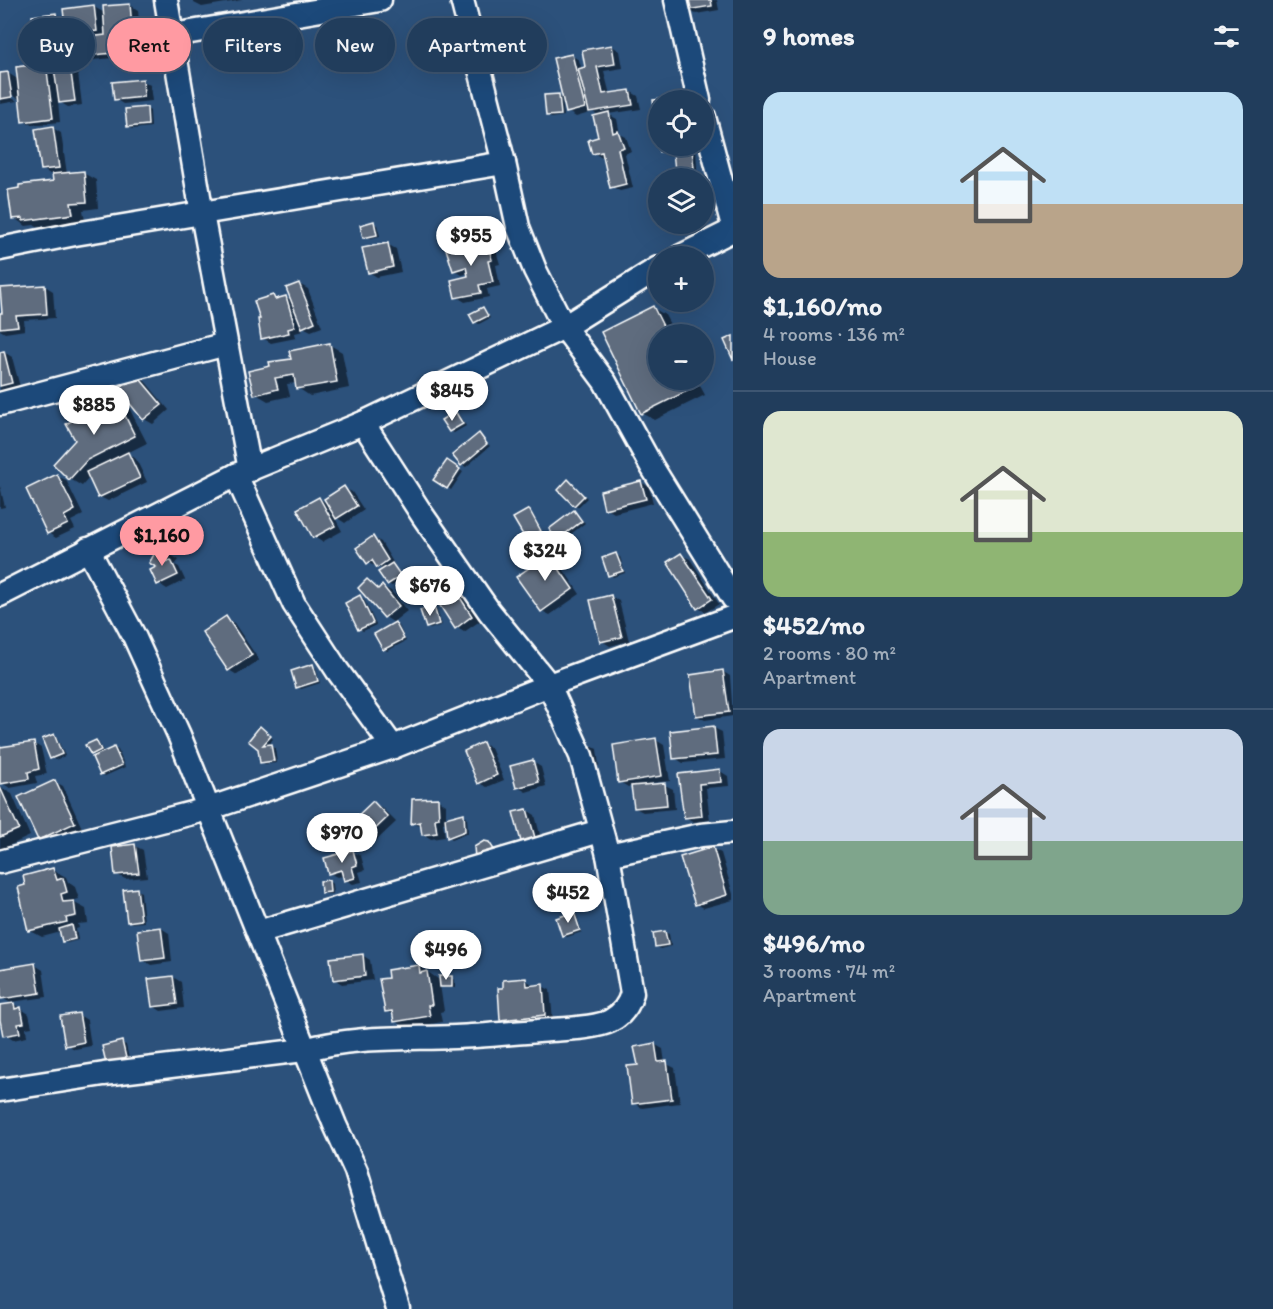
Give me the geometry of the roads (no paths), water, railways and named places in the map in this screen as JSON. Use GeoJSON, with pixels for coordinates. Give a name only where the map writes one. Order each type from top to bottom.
{"type":"FeatureCollection","features":[{"type":"Feature","properties":{"kind":"street"},"geometry":{"type":"LineString","coordinates":[[166,0],[170,18]]}},
{"type":"Feature","properties":{"kind":"street"},"geometry":{"type":"LineString","coordinates":[[191,32],[380,0]]}},
{"type":"Feature","properties":{"kind":"street"},"geometry":{"type":"LineString","coordinates":[[462,0],[518,227],[535,270],[564,327],[604,382],[652,467],[733,598]]}},
{"type":"Feature","properties":{"kind":"street"},"geometry":{"type":"LineString","coordinates":[[676,0],[697,90]]}},
{"type":"Feature","properties":{"kind":"street"},"geometry":{"type":"LineString","coordinates":[[179,72],[226,344],[243,472],[294,604],[337,670],[393,747]]}},
{"type":"Feature","properties":{"kind":"street"},"geometry":{"type":"LineString","coordinates":[[700,246],[733,228],[714,155]]}},
{"type":"Feature","properties":{"kind":"street"},"geometry":{"type":"LineString","coordinates":[[0,249],[75,234],[504,163]]}},
{"type":"Feature","properties":{"kind":"street"},"geometry":{"type":"LineString","coordinates":[[0,596],[88,549],[243,472],[363,423],[564,327],[648,274]]}},
{"type":"Feature","properties":{"kind":"street"},"geometry":{"type":"LineString","coordinates":[[0,404],[226,344]]}},
{"type":"Feature","properties":{"kind":"street"},"geometry":{"type":"LineString","coordinates":[[0,1090],[104,1074],[304,1050],[356,1039],[458,1037],[571,1028],[609,1021],[622,1012],[629,1003],[632,993],[608,855],[581,756],[549,685],[489,611],[423,516],[363,423]]}},
{"type":"Feature","properties":{"kind":"street"},"geometry":{"type":"LineString","coordinates":[[88,549],[134,636],[179,735],[304,1050],[356,1171],[398,1309]]}},
{"type":"Feature","properties":{"kind":"street"},"geometry":{"type":"LineString","coordinates":[[0,862],[208,809],[393,747],[549,685],[733,617]]}},
{"type":"Feature","properties":{"kind":"street"},"geometry":{"type":"LineString","coordinates":[[258,932],[600,831]]}},
{"type":"Feature","properties":{"kind":"street"},"geometry":{"type":"LineString","coordinates":[[608,855],[701,835],[733,832]]}}]}
